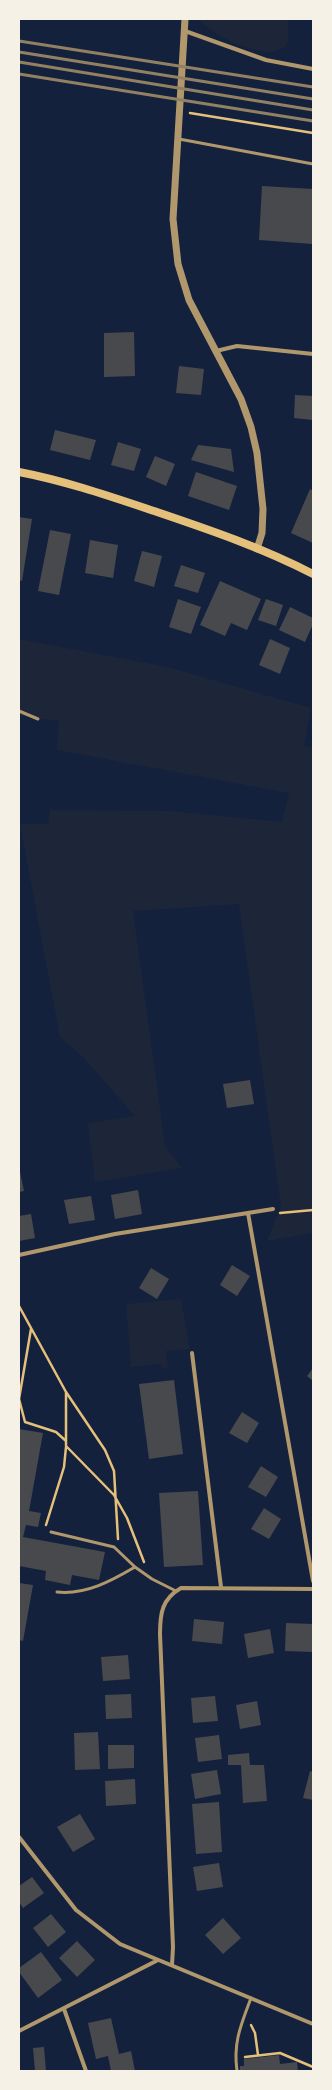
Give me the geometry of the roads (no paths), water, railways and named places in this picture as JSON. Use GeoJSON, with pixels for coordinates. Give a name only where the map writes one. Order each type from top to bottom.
{"type":"FeatureCollection","features":[{"type":"Feature","properties":{"kind":"main road"},"geometry":{"type":"LineString","coordinates":[[19,472],[92,490],[180,520],[257,548],[313,574]]}},
{"type":"Feature","properties":{"kind":"street"},"geometry":{"type":"LineString","coordinates":[[185,19],[173,219],[178,264],[189,300],[241,399],[251,427],[257,453],[263,509],[262,533],[257,548]]}},
{"type":"Feature","properties":{"kind":"street"},"geometry":{"type":"LineString","coordinates":[[185,31],[266,60],[313,69]]}},
{"type":"Feature","properties":{"kind":"street"},"geometry":{"type":"LineString","coordinates":[[216,351],[237,346],[313,354]]}},
{"type":"Feature","properties":{"kind":"street"},"geometry":{"type":"LineString","coordinates":[[19,1255],[115,1234],[273,1209]]}},
{"type":"Feature","properties":{"kind":"street"},"geometry":{"type":"LineString","coordinates":[[248,1213],[313,1581]]}},
{"type":"Feature","properties":{"kind":"street"},"geometry":{"type":"LineString","coordinates":[[192,1353],[221,1587]]}},
{"type":"Feature","properties":{"kind":"street"},"geometry":{"type":"LineString","coordinates":[[172,1965],[174,1947],[160,1620],[162,1607],[167,1599],[176,1591],[186,1587],[313,1589]]}},
{"type":"Feature","properties":{"kind":"street"},"geometry":{"type":"LineString","coordinates":[[19,1837],[76,1910],[120,1944],[313,2024]]}},
{"type":"Feature","properties":{"kind":"street"},"geometry":{"type":"LineString","coordinates":[[19,2031],[158,1960]]}},
{"type":"Feature","properties":{"kind":"street"},"geometry":{"type":"LineString","coordinates":[[64,2009],[86,2071]]}},
{"type":"Feature","properties":{"kind":"lane"},"geometry":{"type":"LineString","coordinates":[[178,139],[313,164]]}},
{"type":"Feature","properties":{"kind":"lane"},"geometry":{"type":"LineString","coordinates":[[19,711],[38,718]]}},
{"type":"Feature","properties":{"kind":"lane"},"geometry":{"type":"LineString","coordinates":[[51,1532],[114,1547],[141,1572],[176,1591]]}},
{"type":"Feature","properties":{"kind":"lane"},"geometry":{"type":"LineString","coordinates":[[57,1592],[67,1593],[94,1588],[110,1582],[134,1567]]}},
{"type":"Feature","properties":{"kind":"lane"},"geometry":{"type":"LineString","coordinates":[[237,2071],[237,2035],[251,1998]]}},
{"type":"Feature","properties":{"kind":"railway"},"geometry":{"type":"LineString","coordinates":[[19,41],[313,87]]}},
{"type":"Feature","properties":{"kind":"railway"},"geometry":{"type":"LineString","coordinates":[[19,52],[313,99]]}},
{"type":"Feature","properties":{"kind":"railway"},"geometry":{"type":"LineString","coordinates":[[19,62],[313,110]]}},
{"type":"Feature","properties":{"kind":"railway"},"geometry":{"type":"LineString","coordinates":[[19,74],[313,121]]}}]}
